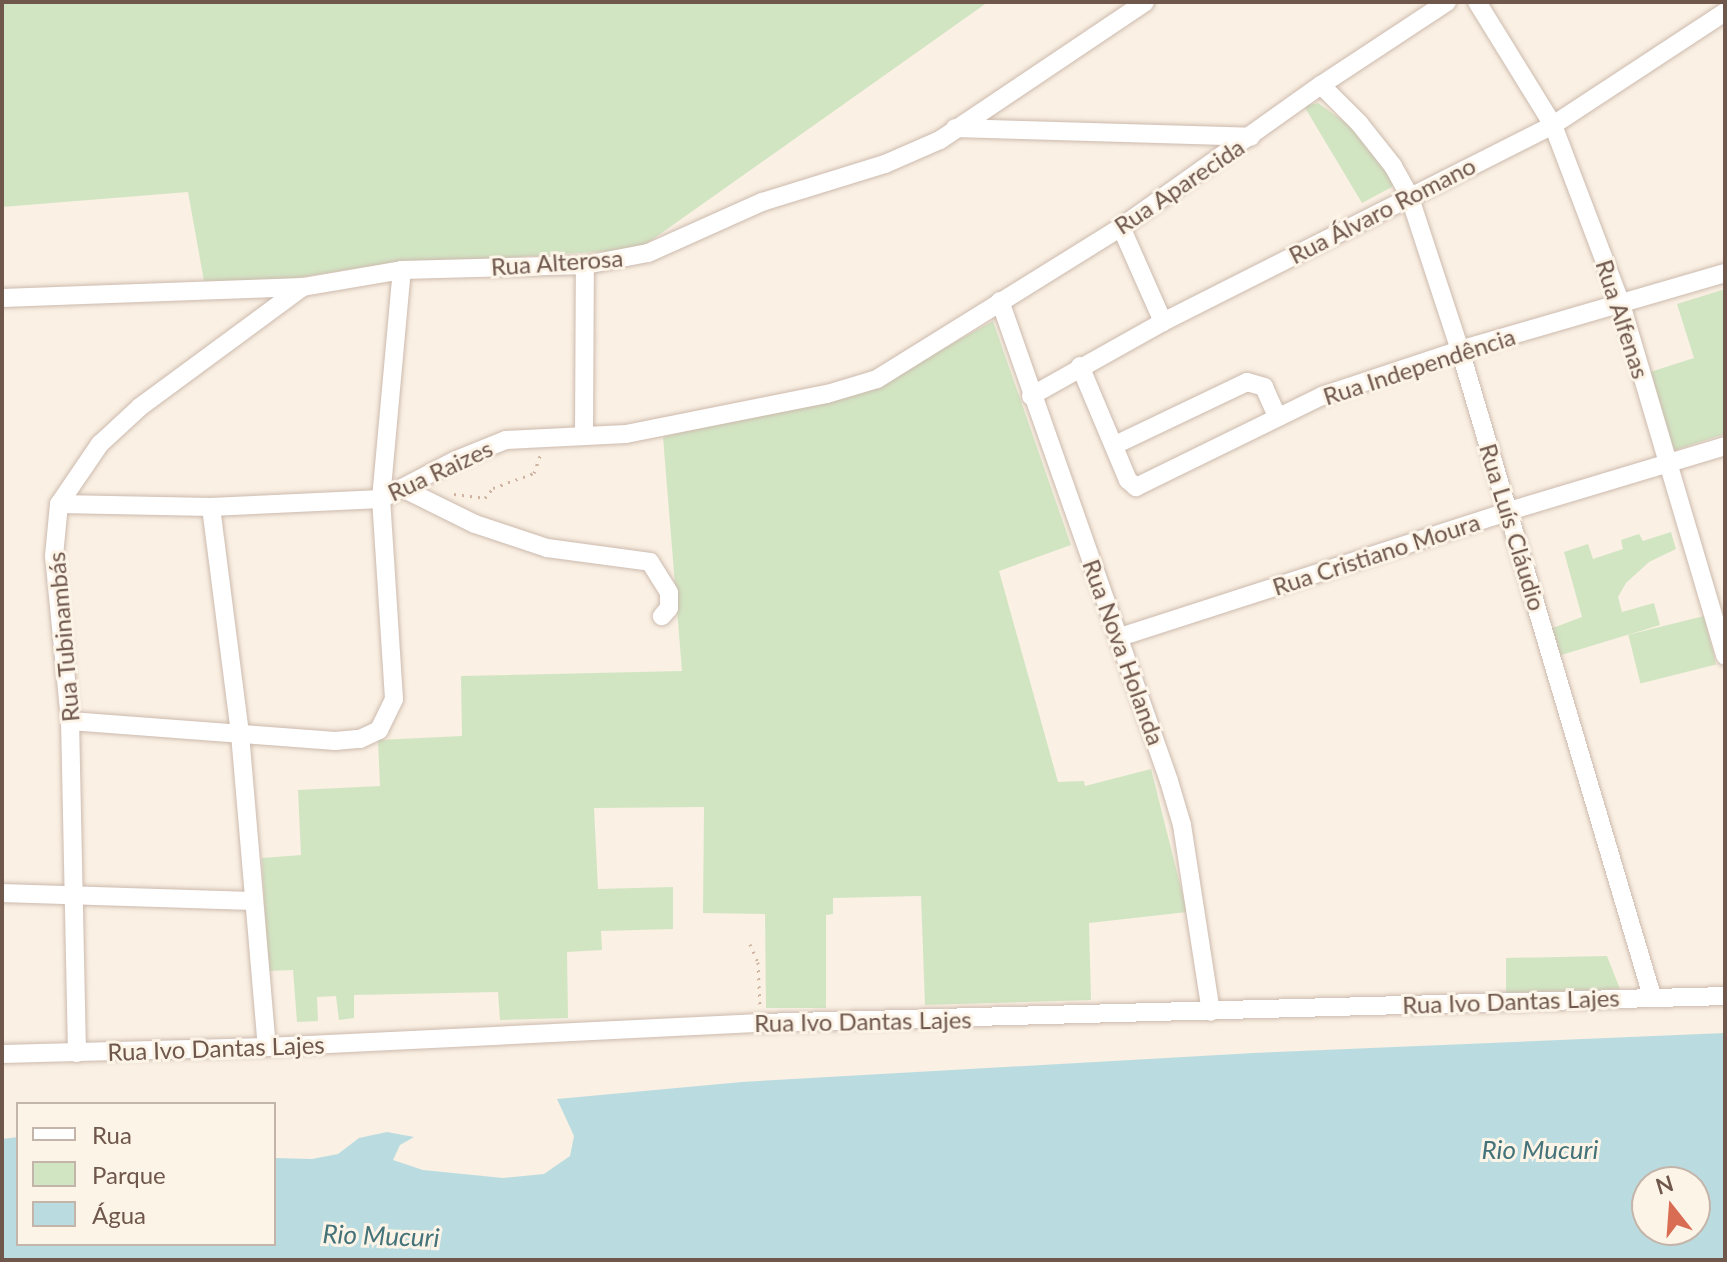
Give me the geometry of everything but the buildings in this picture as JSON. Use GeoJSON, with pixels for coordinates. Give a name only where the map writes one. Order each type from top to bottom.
{"type":"FeatureCollection","features":[{"type":"Feature","properties":{"kind":"street","name":"Rua Alterosa"},"geometry":{"type":"LineString","coordinates":[[2,298],[303,287],[402,270],[585,265],[648,253],[762,202],[885,164],[940,140],[1145,2]]}},
{"type":"Feature","properties":{"kind":"street","name":"Rua Aparecida"},"geometry":{"type":"LineString","coordinates":[[905,362],[1121,227],[1321,85],[1447,2]]}},
{"type":"Feature","properties":{"kind":"street","name":"Rua Alfenas"},"geometry":{"type":"LineString","coordinates":[[1477,2],[1553,125],[1621,304],[1725,656]]}},
{"type":"Feature","properties":{"kind":"street","name":"Rua Álvaro Romano"},"geometry":{"type":"LineString","coordinates":[[1031,396],[1163,322],[1409,195],[1553,125],[1725,12]]}},
{"type":"Feature","properties":{"kind":"street","name":"Rua Luís Cláudio"},"geometry":{"type":"LineString","coordinates":[[1321,85],[1359,123],[1393,166],[1409,195],[1509,511],[1652,996]]}},
{"type":"Feature","properties":{"kind":"street"},"geometry":{"type":"LineString","coordinates":[[955,128],[1251,137]]}},
{"type":"Feature","properties":{"kind":"street"},"geometry":{"type":"LineString","coordinates":[[1121,227],[1163,322]]}},
{"type":"Feature","properties":{"kind":"street"},"geometry":{"type":"LineString","coordinates":[[584,434],[585,265]]}},
{"type":"Feature","properties":{"kind":"street"},"geometry":{"type":"LineString","coordinates":[[70,721],[335,741],[360,739],[379,730],[394,699],[381,499],[402,270]]}},
{"type":"Feature","properties":{"kind":"street","name":"Rua Independência"},"geometry":{"type":"LineString","coordinates":[[1115,445],[1128,480],[1136,487],[1322,396],[1460,350],[1725,273]]}},
{"type":"Feature","properties":{"kind":"street","name":"Rua Tubinambás"},"geometry":{"type":"LineString","coordinates":[[77,1053],[70,721],[54,556],[59,504],[100,444],[140,407],[303,287]]}},
{"type":"Feature","properties":{"kind":"street","name":"Rua Nova Holanda"},"geometry":{"type":"LineString","coordinates":[[1000,301],[1031,396],[1120,637],[1182,825],[1211,1012]]}},
{"type":"Feature","properties":{"kind":"street","name":"Rua Raizes"},"geometry":{"type":"LineString","coordinates":[[59,504],[211,507],[381,499],[506,440],[548,435],[626,434],[827,394],[877,379],[905,362]]}},
{"type":"Feature","properties":{"kind":"street"},"geometry":{"type":"LineString","coordinates":[[1080,366],[1115,445],[1247,382],[1264,387],[1277,416]]}},
{"type":"Feature","properties":{"kind":"street","name":"Rua Cristiano Moura"},"geometry":{"type":"LineString","coordinates":[[1120,637],[1509,511],[1725,446]]}},
{"type":"Feature","properties":{"kind":"street"},"geometry":{"type":"LineString","coordinates":[[402,488],[475,524],[547,548],[650,562],[669,593],[669,608],[662,616]]}},
{"type":"Feature","properties":{"kind":"street"},"geometry":{"type":"LineString","coordinates":[[211,507],[240,734],[267,1047]]}},
{"type":"Feature","properties":{"kind":"street"},"geometry":{"type":"LineString","coordinates":[[2,893],[252,901]]}},
{"type":"Feature","properties":{"kind":"street","name":"Rua Ivo Dantas Lajes"},"geometry":{"type":"LineString","coordinates":[[2,1054],[267,1047],[760,1023],[1725,996]]}},
{"type":"Feature","properties":{"kind":"path"},"geometry":{"type":"LineString","coordinates":[[443,491],[485,498],[493,488],[534,473],[548,435]]}},
{"type":"Feature","properties":{"kind":"path"},"geometry":{"type":"LineString","coordinates":[[750,944],[758,962],[760,1023]]}},
{"type":"Feature","properties":{"kind":"green space"},"geometry":{"type":"Polygon","coordinates":[[[2,2],[988,2],[639,249],[364,267],[283,280],[204,281],[188,192],[2,207],[2,2]]]}},
{"type":"Feature","properties":{"kind":"green space"},"geometry":{"type":"Polygon","coordinates":[[[1318,103],[1364,136],[1395,181],[1392,187],[1362,203],[1304,106],[1318,103]]]}},
{"type":"Feature","properties":{"kind":"green space"},"geometry":{"type":"Polygon","coordinates":[[[1725,289],[1725,434],[1672,451],[1647,373],[1694,358],[1677,304],[1725,289]]]}},
{"type":"Feature","properties":{"kind":"green space"},"geometry":{"type":"Polygon","coordinates":[[[993,321],[1071,545],[999,571],[1058,782],[1084,781],[1085,786],[1151,769],[1187,912],[1089,923],[1091,1000],[925,1005],[921,896],[833,898],[833,914],[826,915],[826,1008],[766,1008],[765,914],[703,913],[704,807],[594,808],[598,889],[673,887],[673,929],[601,931],[602,950],[567,952],[568,1018],[500,1020],[498,992],[354,995],[354,1018],[339,1020],[336,996],[317,997],[318,1021],[297,1022],[293,970],[268,971],[262,858],[301,855],[298,790],[380,786],[378,740],[462,736],[461,676],[682,671],[663,437],[876,386],[993,321]]]}},
{"type":"Feature","properties":{"kind":"green space"},"geometry":{"type":"Polygon","coordinates":[[[1671,532],[1676,549],[1649,562],[1626,583],[1618,597],[1622,612],[1654,603],[1660,625],[1558,656],[1550,629],[1582,617],[1564,552],[1588,544],[1593,559],[1623,549],[1621,540],[1639,534],[1643,541],[1671,532]]]}},
{"type":"Feature","properties":{"kind":"green space"},"geometry":{"type":"Polygon","coordinates":[[[1704,616],[1716,665],[1640,683],[1628,635],[1704,616]]]}},
{"type":"Feature","properties":{"kind":"green space"},"geometry":{"type":"Polygon","coordinates":[[[1607,956],[1620,989],[1506,993],[1506,958],[1607,956]]]}},
{"type":"Feature","properties":{"kind":"water","name":"Rio Mucuri"},"geometry":{"type":"Polygon","coordinates":[[[1725,1033],[1725,1260],[2,1260],[2,1139],[16,1137],[16,1246],[276,1246],[276,1158],[312,1159],[338,1154],[359,1138],[387,1132],[414,1137],[400,1145],[393,1160],[423,1170],[503,1178],[544,1174],[570,1156],[574,1136],[557,1099],[742,1082],[1254,1053],[1725,1033]]]}}]}
